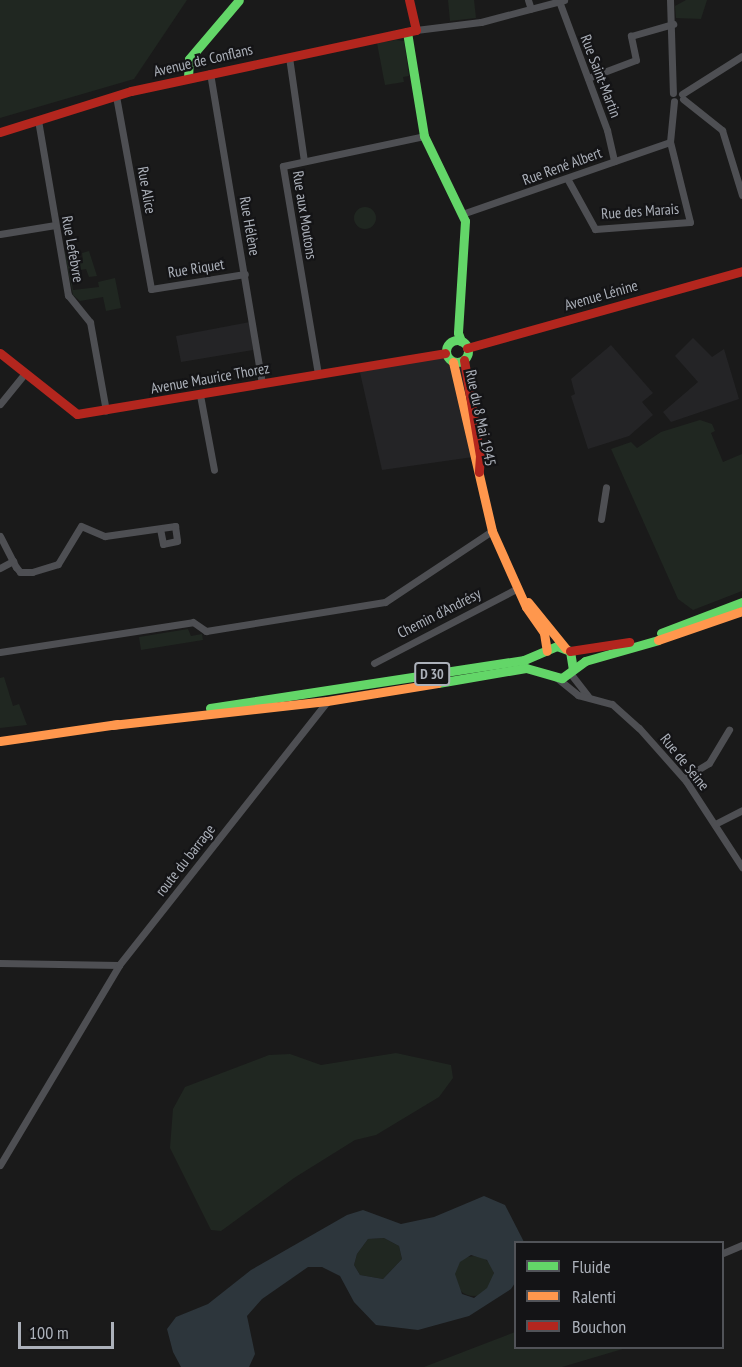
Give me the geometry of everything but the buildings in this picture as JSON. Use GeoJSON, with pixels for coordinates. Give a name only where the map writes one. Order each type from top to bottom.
{"type":"FeatureCollection","features":[{"type":"Feature","properties":{"kind":"street"},"geometry":{"type":"LineString","coordinates":[[188,78],[189,59],[239,0]]}},
{"type":"Feature","properties":{"kind":"street"},"geometry":{"type":"LineString","coordinates":[[409,0],[424,136],[462,214],[466,238],[460,305],[460,343],[464,360],[453,362],[445,353],[460,343]]}},
{"type":"Feature","properties":{"kind":"street"},"geometry":{"type":"LineString","coordinates":[[528,0],[531,9]]}},
{"type":"Feature","properties":{"kind":"street","name":"Rue des Marais"},"geometry":{"type":"LineString","coordinates":[[568,180],[595,229],[690,222],[670,142],[674,97],[673,24],[670,0]]}},
{"type":"Feature","properties":{"kind":"street"},"geometry":{"type":"LineString","coordinates":[[412,31],[481,22],[561,1]]}},
{"type":"Feature","properties":{"kind":"street","name":"Rue Saint-Martin"},"geometry":{"type":"LineString","coordinates":[[561,1],[607,130],[614,161]]}},
{"type":"Feature","properties":{"kind":"street"},"geometry":{"type":"LineString","coordinates":[[588,78],[636,60],[631,36],[673,24]]}},
{"type":"Feature","properties":{"kind":"street","name":"Avenue de Conflans"},"geometry":{"type":"LineString","coordinates":[[0,132],[116,96],[188,78],[412,31]]}},
{"type":"Feature","properties":{"kind":"street"},"geometry":{"type":"LineString","coordinates":[[674,97],[682,96],[742,56]]}},
{"type":"Feature","properties":{"kind":"street"},"geometry":{"type":"LineString","coordinates":[[289,57],[304,161]]}},
{"type":"Feature","properties":{"kind":"street","name":"Rue Hélène"},"geometry":{"type":"LineString","coordinates":[[210,73],[262,384]]}},
{"type":"Feature","properties":{"kind":"street","name":"Rue Alice"},"geometry":{"type":"LineString","coordinates":[[116,96],[151,289]]}},
{"type":"Feature","properties":{"kind":"street"},"geometry":{"type":"LineString","coordinates":[[682,96],[722,130],[742,195]]}},
{"type":"Feature","properties":{"kind":"street","name":"Rue Lefebvre"},"geometry":{"type":"LineString","coordinates":[[38,120],[68,296],[90,322],[106,411]]}},
{"type":"Feature","properties":{"kind":"street","name":"Rue aux Moutons"},"geometry":{"type":"LineString","coordinates":[[318,374],[283,166],[424,136]]}},
{"type":"Feature","properties":{"kind":"street","name":"Rue René Albert"},"geometry":{"type":"LineString","coordinates":[[462,214],[568,180],[670,142]]}},
{"type":"Feature","properties":{"kind":"street"},"geometry":{"type":"LineString","coordinates":[[0,234],[55,225]]}},
{"type":"Feature","properties":{"kind":"street","name":"Avenue Lénine"},"geometry":{"type":"LineString","coordinates":[[460,343],[742,271]]}},
{"type":"Feature","properties":{"kind":"street","name":"Rue Riquet"},"geometry":{"type":"LineString","coordinates":[[151,289],[245,274]]}},
{"type":"Feature","properties":{"kind":"street","name":"Avenue Maurice Thorez"},"geometry":{"type":"LineString","coordinates":[[0,353],[73,413],[106,411],[445,353]]}},
{"type":"Feature","properties":{"kind":"street","name":"Rue du 8 Mai 1945"},"geometry":{"type":"LineString","coordinates":[[464,360],[480,456],[479,480]]}},
{"type":"Feature","properties":{"kind":"street","name":"Rue du 8 Mai 1945"},"geometry":{"type":"LineString","coordinates":[[453,362],[492,531],[520,593],[544,633],[546,652]]}},
{"type":"Feature","properties":{"kind":"street"},"geometry":{"type":"LineString","coordinates":[[0,404],[24,374]]}},
{"type":"Feature","properties":{"kind":"street"},"geometry":{"type":"LineString","coordinates":[[200,395],[214,470]]}},
{"type":"Feature","properties":{"kind":"street"},"geometry":{"type":"LineString","coordinates":[[601,519],[606,487]]}},
{"type":"Feature","properties":{"kind":"street"},"geometry":{"type":"LineString","coordinates":[[0,536],[20,572],[54,568],[81,526],[105,536],[160,529]]}},
{"type":"Feature","properties":{"kind":"street"},"geometry":{"type":"LineString","coordinates":[[0,652],[194,622],[206,631],[385,602],[492,531]]}},
{"type":"Feature","properties":{"kind":"street"},"geometry":{"type":"LineString","coordinates":[[0,568],[13,561]]}},
{"type":"Feature","properties":{"kind":"street","name":"Rue du 8 Mai 1945"},"geometry":{"type":"LineString","coordinates":[[520,593],[568,650]]}},
{"type":"Feature","properties":{"kind":"street","name":"Chemin d'Andrésy"},"geometry":{"type":"LineString","coordinates":[[374,663],[520,593]]}},
{"type":"Feature","properties":{"kind":"street"},"geometry":{"type":"LineString","coordinates":[[742,602],[635,640],[568,650],[557,646],[546,652],[544,671],[557,678],[590,660],[677,635],[742,611]]}},
{"type":"Feature","properties":{"kind":"street"},"geometry":{"type":"LineString","coordinates":[[568,650],[572,671]]}},
{"type":"Feature","properties":{"kind":"street","name":"D 30"},"geometry":{"type":"LineString","coordinates":[[0,741],[524,660],[546,652]]}},
{"type":"Feature","properties":{"kind":"street","name":"D 30"},"geometry":{"type":"LineString","coordinates":[[112,725],[327,701],[515,669],[544,671]]}},
{"type":"Feature","properties":{"kind":"street","name":"Rue de Seine"},"geometry":{"type":"LineString","coordinates":[[572,671],[588,696]]}},
{"type":"Feature","properties":{"kind":"street","name":"Rue de Seine"},"geometry":{"type":"LineString","coordinates":[[557,678],[578,695],[612,704],[684,778],[742,867]]}},
{"type":"Feature","properties":{"kind":"street"},"geometry":{"type":"LineString","coordinates":[[327,701],[341,688]]}},
{"type":"Feature","properties":{"kind":"street","name":"route du barrage"},"geometry":{"type":"LineString","coordinates":[[0,1165],[119,965],[327,701]]}},
{"type":"Feature","properties":{"kind":"street"},"geometry":{"type":"LineString","coordinates":[[684,778],[709,763],[729,730]]}},
{"type":"Feature","properties":{"kind":"street"},"geometry":{"type":"LineString","coordinates":[[715,824],[742,810]]}},
{"type":"Feature","properties":{"kind":"street"},"geometry":{"type":"LineString","coordinates":[[0,963],[119,965]]}},
{"type":"Feature","properties":{"kind":"street"},"geometry":{"type":"LineString","coordinates":[[724,1253],[742,1245]]}},
{"type":"Feature","properties":{"kind":"shaded area"},"geometry":{"type":"Polygon","coordinates":[[[0,0],[187,0],[134,79],[0,118],[0,0]]]}},
{"type":"Feature","properties":{"kind":"shaded area"},"geometry":{"type":"Polygon","coordinates":[[[448,0],[474,0],[476,18],[450,21],[448,0]]]}},
{"type":"Feature","properties":{"kind":"shaded area"},"geometry":{"type":"Polygon","coordinates":[[[686,0],[707,0],[701,19],[676,18],[675,6],[686,0]]]}},
{"type":"Feature","properties":{"kind":"shaded area"},"geometry":{"type":"Polygon","coordinates":[[[404,41],[409,76],[403,77],[404,82],[385,85],[377,43],[404,41]]]}},
{"type":"Feature","properties":{"kind":"shaded area"},"geometry":{"type":"Polygon","coordinates":[[[365,207],[373,210],[376,218],[373,226],[365,229],[357,226],[354,218],[357,210],[365,207]]]}},
{"type":"Feature","properties":{"kind":"shaded area"},"geometry":{"type":"Polygon","coordinates":[[[63,246],[69,264],[83,261],[82,253],[89,251],[97,276],[89,277],[86,269],[70,272],[73,290],[99,287],[98,282],[115,278],[121,308],[106,311],[103,297],[80,301],[73,295],[63,246]]]}},
{"type":"Feature","properties":{"kind":"shaded area"},"geometry":{"type":"Polygon","coordinates":[[[250,322],[253,350],[181,362],[176,336],[250,322]]]}},
{"type":"Feature","properties":{"kind":"shaded area"},"geometry":{"type":"Polygon","coordinates":[[[693,338],[712,357],[724,349],[739,399],[671,422],[663,412],[698,382],[675,356],[693,338]]]}},
{"type":"Feature","properties":{"kind":"shaded area"},"geometry":{"type":"Polygon","coordinates":[[[611,345],[653,393],[642,402],[653,415],[629,436],[588,449],[571,396],[575,394],[571,379],[611,345]]]}},
{"type":"Feature","properties":{"kind":"shaded area"},"geometry":{"type":"Polygon","coordinates":[[[445,353],[464,367],[480,456],[382,470],[359,368],[445,353]]]}},
{"type":"Feature","properties":{"kind":"shaded area"},"geometry":{"type":"Polygon","coordinates":[[[700,420],[712,424],[715,431],[711,433],[723,462],[742,454],[742,591],[693,610],[678,599],[611,449],[631,442],[637,448],[661,432],[700,420]]]}},
{"type":"Feature","properties":{"kind":"shaded area"},"geometry":{"type":"Polygon","coordinates":[[[188,629],[191,636],[202,634],[203,640],[141,650],[139,637],[188,629]]]}},
{"type":"Feature","properties":{"kind":"shaded area"},"geometry":{"type":"Polygon","coordinates":[[[4,677],[13,706],[19,704],[27,725],[0,728],[0,678],[4,677]]]}},
{"type":"Feature","properties":{"kind":"shaded area"},"geometry":{"type":"Polygon","coordinates":[[[396,1053],[451,1065],[453,1078],[439,1097],[376,1135],[355,1140],[294,1178],[221,1231],[211,1230],[170,1148],[173,1109],[185,1087],[269,1055],[290,1054],[321,1065],[396,1053]]]}},
{"type":"Feature","properties":{"kind":"shaded area"},"geometry":{"type":"Polygon","coordinates":[[[484,1196],[505,1205],[523,1241],[514,1241],[514,1284],[511,1289],[469,1316],[418,1330],[376,1325],[354,1302],[340,1276],[322,1267],[308,1267],[262,1299],[247,1316],[255,1354],[249,1367],[181,1367],[173,1352],[167,1329],[176,1317],[208,1304],[251,1270],[347,1215],[363,1210],[401,1224],[434,1217],[484,1196]],[[384,1238],[368,1239],[357,1254],[354,1265],[360,1275],[383,1279],[402,1259],[399,1246],[384,1238]],[[471,1255],[460,1262],[455,1274],[462,1294],[474,1298],[487,1288],[494,1273],[487,1260],[471,1255]]]}},
{"type":"Feature","properties":{"kind":"shaded area"},"geometry":{"type":"Polygon","coordinates":[[[384,1238],[399,1246],[402,1259],[383,1279],[360,1275],[354,1265],[357,1254],[368,1239],[384,1238]]]}},
{"type":"Feature","properties":{"kind":"shaded area"},"geometry":{"type":"Polygon","coordinates":[[[474,1256],[488,1262],[494,1276],[488,1290],[474,1296],[460,1290],[454,1276],[460,1262],[474,1256]]]}},
{"type":"Feature","properties":{"kind":"shaded area"},"geometry":{"type":"Polygon","coordinates":[[[514,1332],[514,1349],[623,1349],[562,1367],[424,1367],[514,1332]]]}},
{"type":"Feature","properties":{"kind":"traffic: fast"},"geometry":{"type":"LineString","coordinates":[[188,78],[189,59],[239,0]]}},
{"type":"Feature","properties":{"kind":"traffic: fast"},"geometry":{"type":"LineString","coordinates":[[407,32],[424,136],[465,221],[458,333],[461,341]]}},
{"type":"Feature","properties":{"kind":"traffic: fast"},"geometry":{"type":"LineString","coordinates":[[457,340],[465,343],[468,351],[465,359],[457,362],[449,359],[446,351],[449,343],[457,340]]}},
{"type":"Feature","properties":{"kind":"traffic: fast"},"geometry":{"type":"LineString","coordinates":[[661,633],[742,602]]}},
{"type":"Feature","properties":{"kind":"traffic: fast"},"geometry":{"type":"LineString","coordinates":[[438,683],[526,668],[562,678],[585,661],[658,640]]}},
{"type":"Feature","properties":{"kind":"traffic: fast"},"geometry":{"type":"LineString","coordinates":[[210,708],[524,660],[557,646],[570,651],[573,669]]}},
{"type":"Feature","properties":{"kind":"traffic: slow"},"geometry":{"type":"LineString","coordinates":[[453,362],[492,531],[526,607],[544,633],[547,651]]}},
{"type":"Feature","properties":{"kind":"traffic: slow"},"geometry":{"type":"LineString","coordinates":[[528,602],[566,649]]}},
{"type":"Feature","properties":{"kind":"traffic: slow"},"geometry":{"type":"LineString","coordinates":[[658,640],[742,611]]}},
{"type":"Feature","properties":{"kind":"traffic: slow"},"geometry":{"type":"LineString","coordinates":[[112,725],[327,701],[438,683]]}},
{"type":"Feature","properties":{"kind":"traffic: slow"},"geometry":{"type":"LineString","coordinates":[[0,741],[118,724]]}},
{"type":"Feature","properties":{"kind":"traffic: jam"},"geometry":{"type":"LineString","coordinates":[[0,132],[131,91],[416,30],[409,0]]}},
{"type":"Feature","properties":{"kind":"traffic: jam"},"geometry":{"type":"LineString","coordinates":[[467,348],[742,271]]}},
{"type":"Feature","properties":{"kind":"traffic: jam"},"geometry":{"type":"LineString","coordinates":[[0,353],[77,414],[445,353]]}},
{"type":"Feature","properties":{"kind":"traffic: jam"},"geometry":{"type":"LineString","coordinates":[[464,360],[480,456],[479,472]]}},
{"type":"Feature","properties":{"kind":"traffic: jam"},"geometry":{"type":"LineString","coordinates":[[570,651],[629,642]]}}]}
